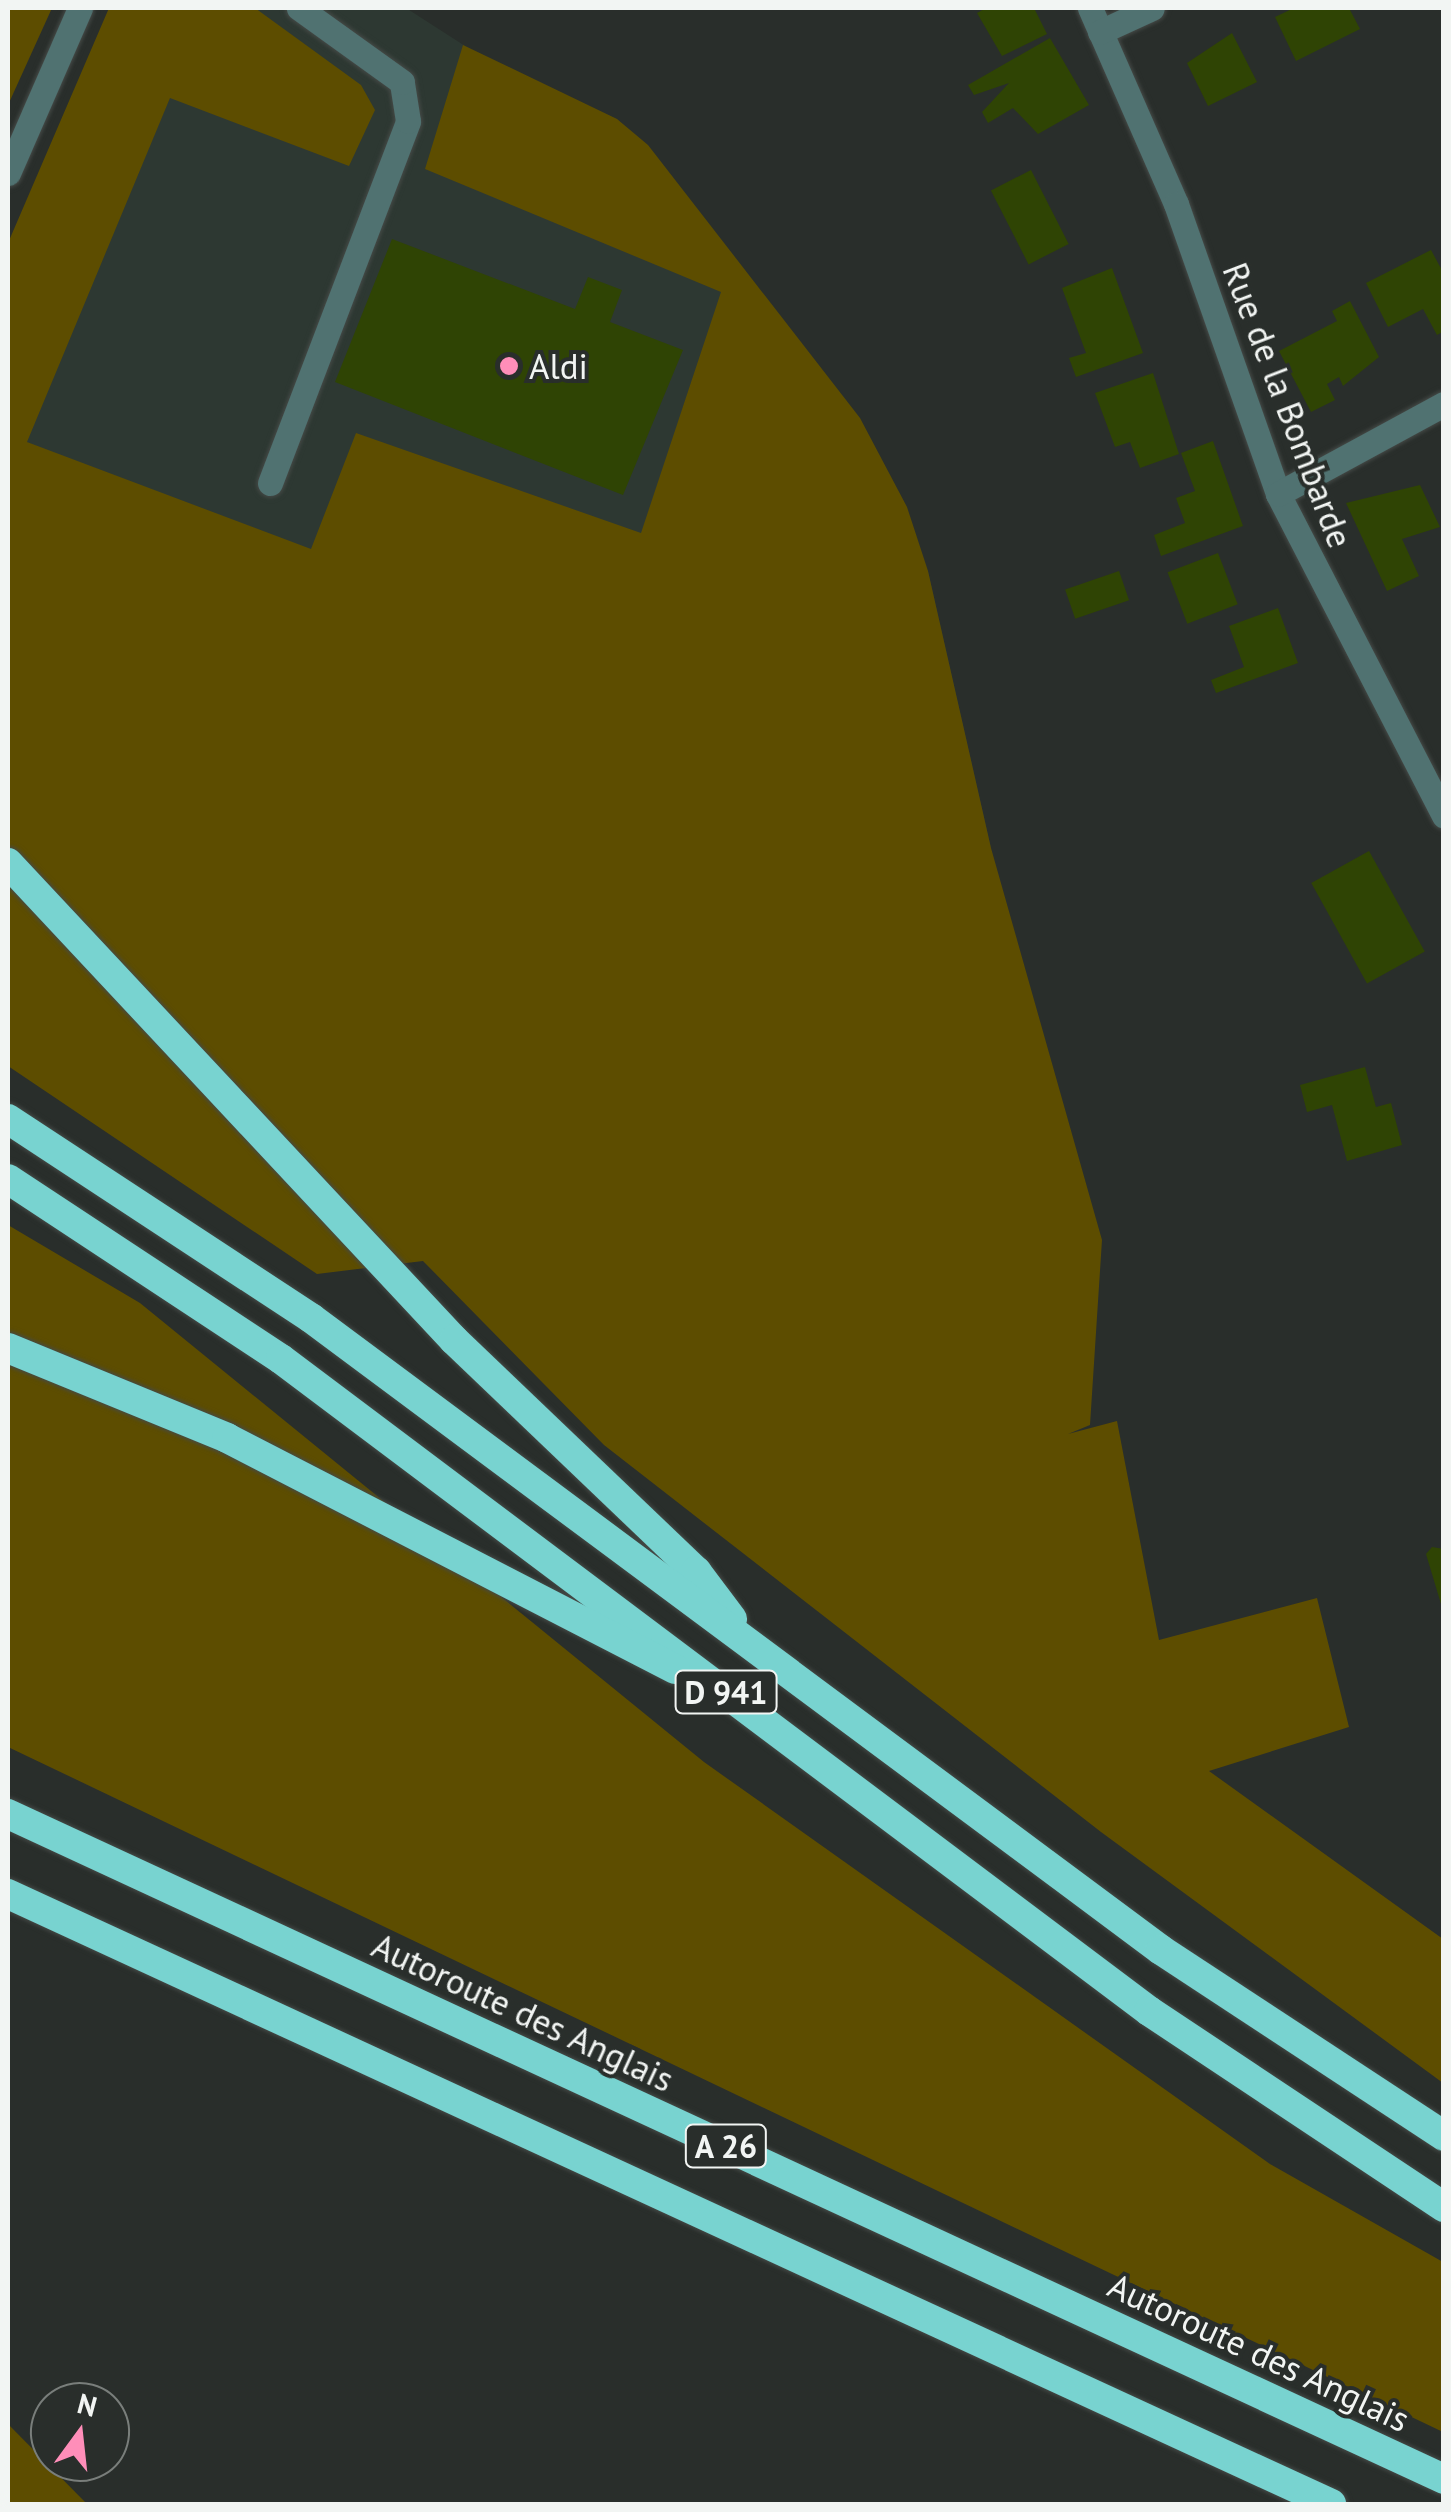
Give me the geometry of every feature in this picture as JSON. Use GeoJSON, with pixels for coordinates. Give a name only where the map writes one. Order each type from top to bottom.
{"type":"FeatureCollection","features":[{"type":"Feature","properties":{"kind":"highway","name":"D 941"},"geometry":{"type":"LineString","coordinates":[[8,863],[454,1340],[696,1571],[752,1646]]}},
{"type":"Feature","properties":{"kind":"highway","name":"D 941"},"geometry":{"type":"LineString","coordinates":[[8,1119],[310,1318],[1161,1950],[1444,2136]]}},
{"type":"Feature","properties":{"kind":"highway","name":"D 941"},"geometry":{"type":"LineString","coordinates":[[8,1178],[281,1359],[1148,2011],[1444,2207]]}},
{"type":"Feature","properties":{"kind":"highway","name":"D 941"},"geometry":{"type":"LineString","coordinates":[[8,1348],[227,1438],[455,1551],[602,1637],[722,1690]]}},
{"type":"Feature","properties":{"kind":"highway","name":"Autoroute des Anglais"},"geometry":{"type":"LineString","coordinates":[[8,1814],[1444,2479]]}},
{"type":"Feature","properties":{"kind":"highway","name":"A 26"},"geometry":{"type":"LineString","coordinates":[[8,1894],[1331,2504]]}},
{"type":"Feature","properties":{"kind":"street"},"geometry":{"type":"LineString","coordinates":[[8,173],[80,8]]}},
{"type":"Feature","properties":{"kind":"street"},"geometry":{"type":"LineString","coordinates":[[270,482],[408,121],[402,82],[299,8]]}},
{"type":"Feature","properties":{"kind":"street","name":"Rue de la Bombarde"},"geometry":{"type":"LineString","coordinates":[[1090,8],[1176,204],[1278,494],[1444,816]]}},
{"type":"Feature","properties":{"kind":"street"},"geometry":{"type":"LineString","coordinates":[[1100,32],[1152,8]]}},
{"type":"Feature","properties":{"kind":"street"},"geometry":{"type":"LineString","coordinates":[[1278,494],[1444,404]]}},
{"type":"Feature","properties":{"kind":"shaded area"},"geometry":{"type":"Polygon","coordinates":[[[8,8],[52,8],[8,105],[8,8]]]}},
{"type":"Feature","properties":{"kind":"shaded area"},"geometry":{"type":"Polygon","coordinates":[[[109,8],[255,8],[361,85],[375,110],[349,166],[170,98],[27,442],[311,549],[356,433],[641,533],[721,292],[425,169],[463,45],[617,119],[648,145],[860,418],[907,507],[928,571],[991,848],[1102,1240],[1090,1425],[1068,1434],[1117,1421],[1159,1640],[1317,1598],[1349,1727],[1209,1771],[1443,1939],[1443,2083],[1101,1832],[604,1445],[423,1261],[317,1274],[8,1066],[8,243],[109,8]]]}},
{"type":"Feature","properties":{"kind":"shaded area"},"geometry":{"type":"Polygon","coordinates":[[[207,8],[406,8],[490,62],[617,119],[928,571],[991,848],[26,442],[207,8]]]}},
{"type":"Feature","properties":{"kind":"shaded area"},"geometry":{"type":"Polygon","coordinates":[[[8,1225],[140,1303],[704,1762],[1270,2164],[1443,2262],[1443,2432],[8,1747],[8,1225]]]}},
{"type":"Feature","properties":{"kind":"shaded area"},"geometry":{"type":"Polygon","coordinates":[[[8,2424],[30,2446],[30,2482],[65,2482],[87,2504],[8,2504],[8,2424]]]}},
{"type":"Feature","properties":{"kind":"building"},"geometry":{"type":"Polygon","coordinates":[[[986,8],[1034,8],[1047,34],[1002,56],[977,13],[986,8]]]}},
{"type":"Feature","properties":{"kind":"building"},"geometry":{"type":"Polygon","coordinates":[[[1294,8],[1349,8],[1360,29],[1296,61],[1275,17],[1294,8]]]}},
{"type":"Feature","properties":{"kind":"building"},"geometry":{"type":"Polygon","coordinates":[[[1232,33],[1257,82],[1208,106],[1187,63],[1232,33]]]}},
{"type":"Feature","properties":{"kind":"building"},"geometry":{"type":"Polygon","coordinates":[[[1050,38],[1089,105],[1038,134],[1013,108],[988,123],[982,112],[1009,83],[974,95],[968,85],[1050,38]]]}},
{"type":"Feature","properties":{"kind":"building"},"geometry":{"type":"Polygon","coordinates":[[[1031,170],[1069,244],[1029,264],[991,190],[1031,170]]]}},
{"type":"Feature","properties":{"kind":"building","name":"Aldi"},"geometry":{"type":"Polygon","coordinates":[[[392,239],[575,309],[588,277],[622,290],[610,322],[683,350],[623,495],[335,382],[392,239]]]}},
{"type":"Feature","properties":{"kind":"building"},"geometry":{"type":"Polygon","coordinates":[[[1431,250],[1444,274],[1444,331],[1437,335],[1423,309],[1388,327],[1366,283],[1431,250]]]}},
{"type":"Feature","properties":{"kind":"building"},"geometry":{"type":"Polygon","coordinates":[[[1112,268],[1143,353],[1076,377],[1069,358],[1086,353],[1062,288],[1112,268]]]}},
{"type":"Feature","properties":{"kind":"building"},"geometry":{"type":"Polygon","coordinates":[[[1350,301],[1379,357],[1343,386],[1339,377],[1327,384],[1335,400],[1311,412],[1279,351],[1337,321],[1332,311],[1350,301]]]}},
{"type":"Feature","properties":{"kind":"building"},"geometry":{"type":"Polygon","coordinates":[[[1153,373],[1179,454],[1140,468],[1130,442],[1115,447],[1095,393],[1153,373]]]}},
{"type":"Feature","properties":{"kind":"building"},"geometry":{"type":"Polygon","coordinates":[[[1213,441],[1243,526],[1161,556],[1154,535],[1185,523],[1176,498],[1195,491],[1181,453],[1213,441]]]}},
{"type":"Feature","properties":{"kind":"building"},"geometry":{"type":"Polygon","coordinates":[[[1420,485],[1440,527],[1402,539],[1419,576],[1387,591],[1346,503],[1420,485]]]}},
{"type":"Feature","properties":{"kind":"building"},"geometry":{"type":"Polygon","coordinates":[[[1218,553],[1238,604],[1187,624],[1168,572],[1218,553]]]}},
{"type":"Feature","properties":{"kind":"building"},"geometry":{"type":"Polygon","coordinates":[[[1119,571],[1129,600],[1075,619],[1065,590],[1119,571]]]}},
{"type":"Feature","properties":{"kind":"building"},"geometry":{"type":"Polygon","coordinates":[[[1278,608],[1298,663],[1216,693],[1211,680],[1244,667],[1229,626],[1278,608]]]}},
{"type":"Feature","properties":{"kind":"building"},"geometry":{"type":"Polygon","coordinates":[[[1369,851],[1425,952],[1367,984],[1311,883],[1369,851]]]}},
{"type":"Feature","properties":{"kind":"building"},"geometry":{"type":"Polygon","coordinates":[[[1365,1067],[1376,1107],[1391,1103],[1402,1145],[1347,1161],[1332,1105],[1307,1112],[1300,1085],[1365,1067]]]}},
{"type":"Feature","properties":{"kind":"building"},"geometry":{"type":"Polygon","coordinates":[[[1432,1547],[1444,1549],[1444,1614],[1426,1554],[1432,1547]]]}},
{"type":"Feature","properties":{"kind":"place","name":"Aldi"},"geometry":{"type":"Point","coordinates":[509,366]}}]}
